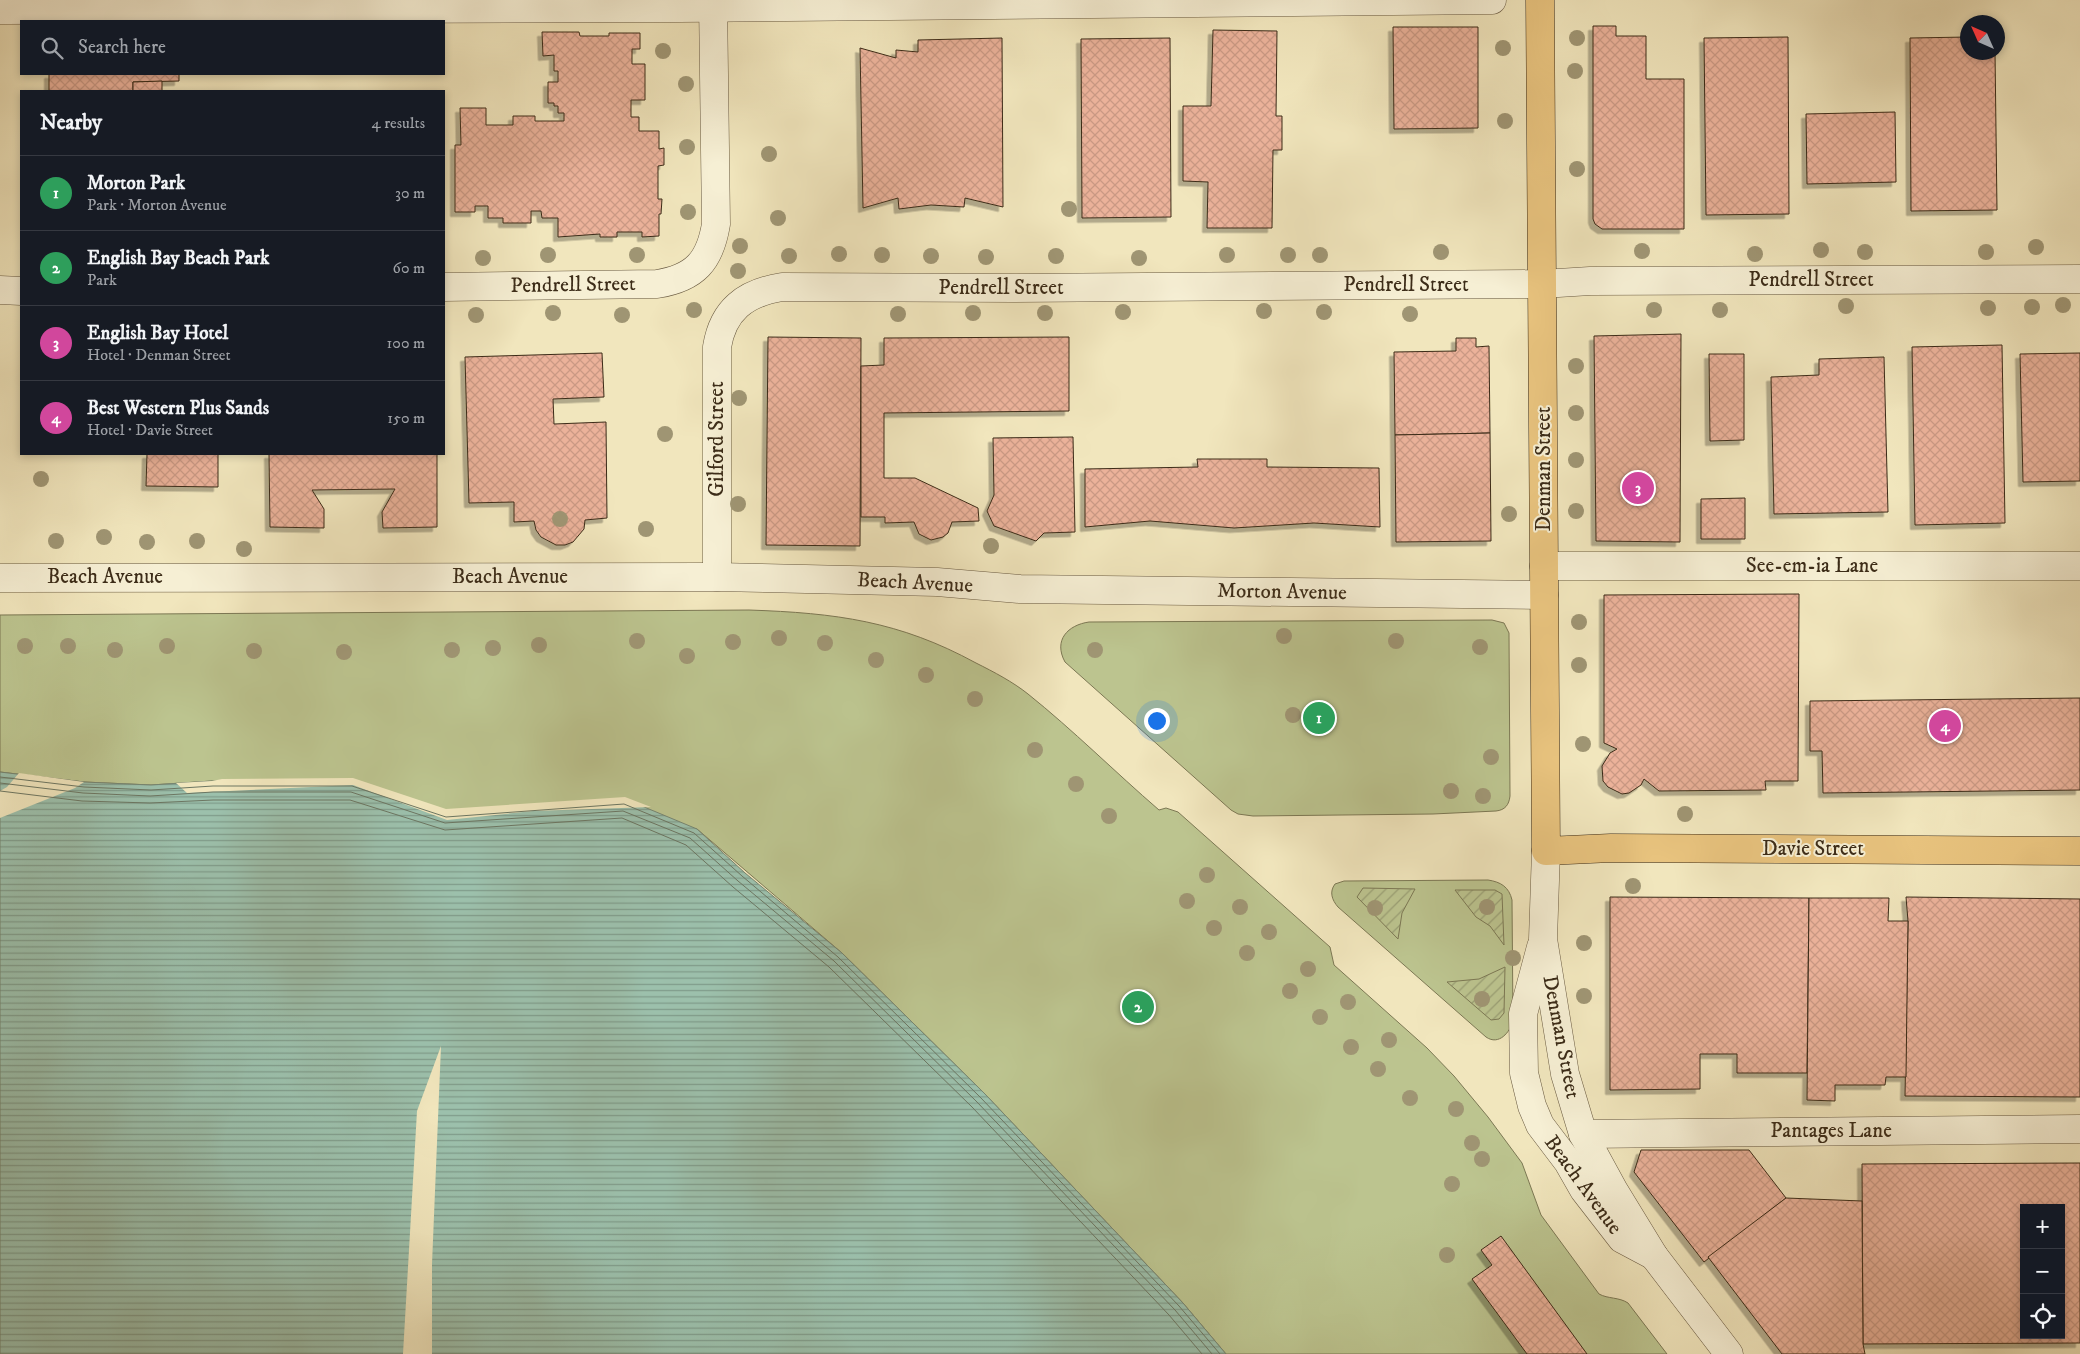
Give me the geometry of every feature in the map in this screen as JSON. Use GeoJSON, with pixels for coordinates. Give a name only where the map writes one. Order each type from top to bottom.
{"type":"FeatureCollection","features":[{"type":"Feature","properties":{"kind":"main road","name":"Denman Street"},"geometry":{"type":"LineString","coordinates":[[1540,0],[1546,850]]}},
{"type":"Feature","properties":{"kind":"main road","name":"Davie Street"},"geometry":{"type":"LineString","coordinates":[[1546,850],[1620,848],[2080,851]]}},
{"type":"Feature","properties":{"kind":"street"},"geometry":{"type":"LineString","coordinates":[[0,10],[713,3],[1492,0]]}},
{"type":"Feature","properties":{"kind":"street","name":"Pendrell Street"},"geometry":{"type":"LineString","coordinates":[[445,287],[657,284],[680,278],[698,267],[705,259],[710,248],[716,224],[713,3]]}},
{"type":"Feature","properties":{"kind":"street","name":"Pendrell Street"},"geometry":{"type":"LineString","coordinates":[[736,306],[753,294],[782,287],[1015,288],[1542,284],[1590,281],[2080,279]]}},
{"type":"Feature","properties":{"kind":"street"},"geometry":{"type":"LineString","coordinates":[[0,290],[20,290]]}},
{"type":"Feature","properties":{"kind":"street","name":"Gilford Street"},"geometry":{"type":"LineString","coordinates":[[717,577],[717,348],[723,323],[736,306]]}},
{"type":"Feature","properties":{"kind":"street","name":"See-em-ia Lane"},"geometry":{"type":"LineString","coordinates":[[1544,566],[2080,566]]}},
{"type":"Feature","properties":{"kind":"street","name":"Beach Avenue"},"geometry":{"type":"LineString","coordinates":[[0,578],[717,577],[937,582],[1020,588]]}},
{"type":"Feature","properties":{"kind":"street","name":"Morton Avenue"},"geometry":{"type":"LineString","coordinates":[[1020,588],[1544,595]]}},
{"type":"Feature","properties":{"kind":"street","name":"Denman Street"},"geometry":{"type":"LineString","coordinates":[[1546,850],[1543,939],[1564,1074],[1583,1134]]}},
{"type":"Feature","properties":{"kind":"street","name":"Denman Street"},"geometry":{"type":"LineString","coordinates":[[1540,1125],[1532,1106],[1524,1073],[1523,1014],[1543,939]]}},
{"type":"Feature","properties":{"kind":"street","name":"Beach Avenue"},"geometry":{"type":"LineString","coordinates":[[1540,1125],[1568,1162],[1584,1190],[1622,1240],[1654,1256]]}},
{"type":"Feature","properties":{"kind":"street","name":"Pantages Lane"},"geometry":{"type":"LineString","coordinates":[[1583,1134],[2080,1129]]}},
{"type":"Feature","properties":{"kind":"street","name":"Beach Avenue"},"geometry":{"type":"LineString","coordinates":[[1583,1134],[1613,1189],[1654,1256],[1729,1354]]}},
{"type":"Feature","properties":{"kind":"shaded area"},"geometry":{"type":"Polygon","coordinates":[[[781,611],[866,622],[920,637],[948,649],[1010,681],[1045,708],[1159,810],[1166,808],[1178,812],[1330,947],[1334,965],[1427,1048],[1454,1076],[1488,1117],[1522,1163],[1541,1215],[1599,1294],[1628,1303],[1667,1354],[1226,1354],[1183,1303],[985,1094],[842,953],[697,829],[446,812],[212,781],[151,785],[84,782],[0,772],[0,615],[781,611]]]}},
{"type":"Feature","properties":{"kind":"shaded area"},"geometry":{"type":"Polygon","coordinates":[[[1492,620],[1504,623],[1509,633],[1510,796],[1506,806],[1496,811],[1433,814],[1253,816],[1238,814],[1231,810],[1065,662],[1061,647],[1062,640],[1069,630],[1089,622],[1492,620]]]}},
{"type":"Feature","properties":{"kind":"shaded area"},"geometry":{"type":"Polygon","coordinates":[[[1488,880],[1504,886],[1512,900],[1513,1021],[1507,1033],[1495,1040],[1486,1037],[1338,907],[1334,902],[1332,893],[1335,884],[1344,881],[1488,880]]]}},
{"type":"Feature","properties":{"kind":"shaded area"},"geometry":{"type":"Polygon","coordinates":[[[1363,888],[1415,889],[1402,913],[1398,939],[1357,897],[1363,888]]]}},
{"type":"Feature","properties":{"kind":"shaded area"},"geometry":{"type":"Polygon","coordinates":[[[1455,890],[1495,890],[1502,894],[1504,945],[1490,926],[1476,917],[1455,890]]]}},
{"type":"Feature","properties":{"kind":"shaded area"},"geometry":{"type":"Polygon","coordinates":[[[1505,967],[1504,1013],[1499,1019],[1491,1020],[1447,982],[1479,979],[1505,967]]]}},
{"type":"Feature","properties":{"kind":"water"},"geometry":{"type":"Polygon","coordinates":[[[0,772],[84,782],[151,785],[212,781],[353,781],[446,812],[625,799],[697,829],[745,873],[842,953],[985,1094],[1183,1303],[1226,1354],[0,1354],[0,772]]]}},
{"type":"Feature","properties":{"kind":"pier"},"geometry":{"type":"Polygon","coordinates":[[[19,773],[84,782],[75,788],[0,818],[0,791],[7,787],[19,773]]]}},
{"type":"Feature","properties":{"kind":"pier"},"geometry":{"type":"Polygon","coordinates":[[[353,778],[446,809],[625,797],[651,807],[533,811],[447,820],[353,785],[187,793],[176,783],[222,779],[353,778]]]}},
{"type":"Feature","properties":{"kind":"pier"},"geometry":{"type":"Polygon","coordinates":[[[441,1046],[432,1264],[432,1354],[403,1354],[417,1111],[441,1046]]]}},
{"type":"Feature","properties":{"kind":"building"},"geometry":{"type":"Polygon","coordinates":[[[1593,26],[1616,26],[1616,36],[1646,36],[1646,79],[1684,79],[1684,229],[1602,229],[1595,224],[1593,219],[1593,26]]]}},
{"type":"Feature","properties":{"kind":"building"},"geometry":{"type":"Polygon","coordinates":[[[1393,27],[1478,27],[1478,128],[1394,129],[1393,27]]]}},
{"type":"Feature","properties":{"kind":"building"},"geometry":{"type":"Polygon","coordinates":[[[1213,30],[1277,31],[1276,116],[1282,116],[1282,150],[1273,150],[1272,228],[1207,228],[1208,182],[1183,181],[1183,106],[1211,106],[1213,30]]]}},
{"type":"Feature","properties":{"kind":"building"},"geometry":{"type":"Polygon","coordinates":[[[542,32],[579,32],[580,36],[609,36],[609,33],[640,33],[640,49],[632,49],[632,64],[645,64],[645,100],[631,100],[631,117],[639,117],[639,131],[659,131],[659,149],[664,148],[664,165],[658,166],[658,199],[662,199],[661,214],[659,214],[659,236],[642,237],[642,232],[617,232],[617,237],[600,237],[600,234],[558,237],[558,218],[542,218],[541,211],[531,211],[531,223],[503,223],[503,218],[488,218],[488,206],[475,206],[475,212],[455,212],[455,145],[461,145],[460,108],[486,108],[486,125],[513,125],[513,116],[535,116],[535,121],[564,121],[564,113],[558,113],[558,106],[554,106],[554,103],[548,103],[548,82],[558,82],[558,71],[554,71],[554,55],[543,56],[542,32]]]}},
{"type":"Feature","properties":{"kind":"building"},"geometry":{"type":"Polygon","coordinates":[[[1788,37],[1789,214],[1706,215],[1704,38],[1788,37]]]}},
{"type":"Feature","properties":{"kind":"building"},"geometry":{"type":"Polygon","coordinates":[[[1960,37],[1960,60],[1995,60],[1997,210],[1911,211],[1910,38],[1960,37]]]}},
{"type":"Feature","properties":{"kind":"building"},"geometry":{"type":"Polygon","coordinates":[[[1002,38],[1003,207],[965,198],[964,207],[931,205],[899,209],[898,198],[863,208],[860,48],[896,58],[896,50],[918,52],[918,40],[1002,38]]]}},
{"type":"Feature","properties":{"kind":"building"},"geometry":{"type":"Polygon","coordinates":[[[1170,38],[1171,217],[1082,218],[1081,39],[1170,38]]]}},
{"type":"Feature","properties":{"kind":"building"},"geometry":{"type":"Polygon","coordinates":[[[49,75],[179,75],[179,81],[133,82],[133,90],[49,90],[49,75]]]}},
{"type":"Feature","properties":{"kind":"building"},"geometry":{"type":"Polygon","coordinates":[[[162,81],[162,90],[133,90],[133,82],[162,81]]]}},
{"type":"Feature","properties":{"kind":"building"},"geometry":{"type":"Polygon","coordinates":[[[1895,112],[1896,182],[1807,184],[1806,114],[1895,112]]]}},
{"type":"Feature","properties":{"kind":"building"},"geometry":{"type":"Polygon","coordinates":[[[1681,334],[1680,542],[1596,541],[1594,336],[1681,334]]]}},
{"type":"Feature","properties":{"kind":"building"},"geometry":{"type":"Polygon","coordinates":[[[768,337],[861,338],[860,546],[766,545],[768,337]]]}},
{"type":"Feature","properties":{"kind":"building"},"geometry":{"type":"Polygon","coordinates":[[[1069,337],[1069,411],[884,413],[884,478],[915,478],[978,508],[979,521],[952,522],[948,533],[943,537],[931,540],[919,534],[914,522],[885,523],[885,517],[861,517],[861,366],[884,365],[884,338],[1069,337]]]}},
{"type":"Feature","properties":{"kind":"building"},"geometry":{"type":"Polygon","coordinates":[[[1456,338],[1476,338],[1476,347],[1489,346],[1490,433],[1395,435],[1394,352],[1456,351],[1456,338]]]}},
{"type":"Feature","properties":{"kind":"building"},"geometry":{"type":"Polygon","coordinates":[[[2002,345],[2005,523],[1915,525],[1912,347],[2002,345]]]}},
{"type":"Feature","properties":{"kind":"building"},"geometry":{"type":"Polygon","coordinates":[[[602,353],[604,397],[553,399],[554,424],[606,422],[607,518],[585,520],[584,529],[573,542],[565,545],[556,545],[541,537],[536,530],[534,521],[514,522],[514,502],[469,503],[465,357],[602,353]]]}},
{"type":"Feature","properties":{"kind":"building"},"geometry":{"type":"Polygon","coordinates":[[[2080,353],[2080,481],[2023,482],[2020,354],[2080,353]]]}},
{"type":"Feature","properties":{"kind":"building"},"geometry":{"type":"Polygon","coordinates":[[[1709,354],[1744,354],[1744,440],[1710,441],[1709,354]]]}},
{"type":"Feature","properties":{"kind":"building"},"geometry":{"type":"Polygon","coordinates":[[[1884,357],[1888,512],[1774,514],[1771,377],[1819,375],[1819,359],[1884,357]]]}},
{"type":"Feature","properties":{"kind":"building"},"geometry":{"type":"Polygon","coordinates":[[[1490,433],[1491,541],[1396,542],[1395,435],[1490,433]]]}},
{"type":"Feature","properties":{"kind":"building"},"geometry":{"type":"Polygon","coordinates":[[[1073,437],[1075,532],[1044,533],[1036,541],[994,526],[987,511],[994,495],[993,438],[1073,437]]]}},
{"type":"Feature","properties":{"kind":"building"},"geometry":{"type":"Polygon","coordinates":[[[147,455],[218,455],[218,487],[146,486],[147,455]]]}},
{"type":"Feature","properties":{"kind":"building"},"geometry":{"type":"Polygon","coordinates":[[[269,455],[437,455],[437,527],[383,528],[382,512],[395,489],[312,490],[324,509],[324,528],[270,527],[269,455]]]}},
{"type":"Feature","properties":{"kind":"building"},"geometry":{"type":"Polygon","coordinates":[[[1197,459],[1267,459],[1267,467],[1379,468],[1380,527],[1314,523],[1234,528],[1150,521],[1085,527],[1085,469],[1198,467],[1197,459]]]}},
{"type":"Feature","properties":{"kind":"building"},"geometry":{"type":"Polygon","coordinates":[[[1745,498],[1745,539],[1701,539],[1701,499],[1745,498]]]}},
{"type":"Feature","properties":{"kind":"building"},"geometry":{"type":"Polygon","coordinates":[[[1799,594],[1798,781],[1765,781],[1766,790],[1659,791],[1644,779],[1641,785],[1629,793],[1622,794],[1608,787],[1603,781],[1602,766],[1610,753],[1617,749],[1604,743],[1604,595],[1799,594]]]}},
{"type":"Feature","properties":{"kind":"building"},"geometry":{"type":"Polygon","coordinates":[[[2080,698],[2080,790],[1823,793],[1822,751],[1810,751],[1810,701],[2080,698]]]}},
{"type":"Feature","properties":{"kind":"building"},"geometry":{"type":"Polygon","coordinates":[[[1610,897],[1809,898],[1807,1073],[1737,1073],[1737,1054],[1700,1054],[1700,1089],[1610,1090],[1610,897]]]}},
{"type":"Feature","properties":{"kind":"building"},"geometry":{"type":"Polygon","coordinates":[[[1906,897],[2080,899],[2080,1097],[1905,1096],[1908,921],[1906,897]]]}},
{"type":"Feature","properties":{"kind":"building"},"geometry":{"type":"Polygon","coordinates":[[[1809,898],[1889,898],[1888,921],[1908,921],[1906,1077],[1886,1077],[1885,1085],[1835,1085],[1835,1101],[1807,1100],[1809,898]]]}},
{"type":"Feature","properties":{"kind":"building"},"geometry":{"type":"Polygon","coordinates":[[[1641,1150],[1749,1150],[1786,1198],[1704,1262],[1634,1172],[1641,1150]]]}},
{"type":"Feature","properties":{"kind":"building"},"geometry":{"type":"Polygon","coordinates":[[[2080,1163],[2080,1343],[1863,1344],[1862,1164],[2080,1163]]]}},
{"type":"Feature","properties":{"kind":"building"},"geometry":{"type":"Polygon","coordinates":[[[1786,1198],[1862,1201],[1863,1344],[1865,1354],[1782,1354],[1708,1257],[1786,1198]]]}},
{"type":"Feature","properties":{"kind":"building"},"geometry":{"type":"Polygon","coordinates":[[[1501,1236],[1587,1354],[1527,1354],[1472,1279],[1492,1265],[1481,1250],[1501,1236]]]}},
{"type":"Feature","properties":{"kind":"place","name":"English Bay Hotel"},"geometry":{"type":"Point","coordinates":[1638,488]}},
{"type":"Feature","properties":{"kind":"place","name":"Morton Park"},"geometry":{"type":"Point","coordinates":[1319,718]}},
{"type":"Feature","properties":{"kind":"place","name":"Best Western Plus Sands"},"geometry":{"type":"Point","coordinates":[1945,726]}},
{"type":"Feature","properties":{"kind":"place","name":"English Bay Beach Park"},"geometry":{"type":"Point","coordinates":[1138,1007]}}]}
